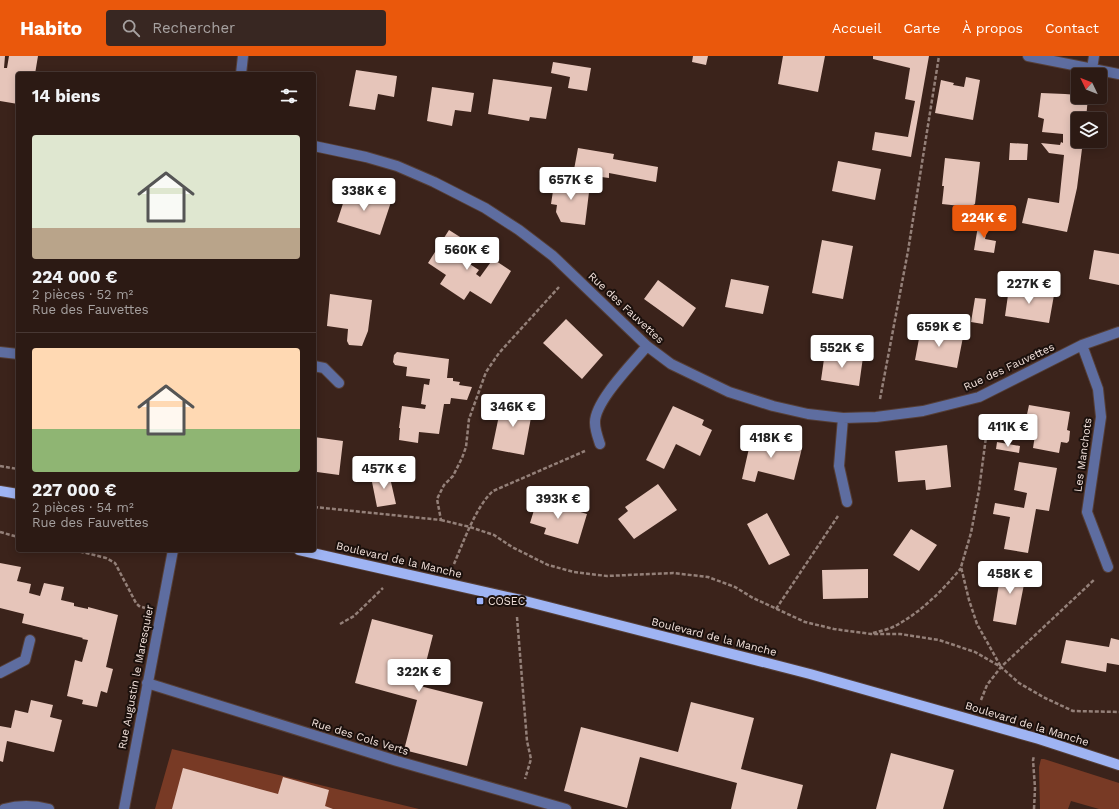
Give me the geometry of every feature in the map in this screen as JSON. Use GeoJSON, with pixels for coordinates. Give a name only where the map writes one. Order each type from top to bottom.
{"type":"FeatureCollection","features":[{"type":"Feature","properties":{"kind":"main road"},"geometry":{"type":"LineString","coordinates":[[0,491],[16,494]]}},
{"type":"Feature","properties":{"kind":"main road","name":"Boulevard de la Manche"},"geometry":{"type":"LineString","coordinates":[[308,552],[522,600],[818,676],[1038,739],[1119,765]]}},
{"type":"Feature","properties":{"kind":"street"},"geometry":{"type":"LineString","coordinates":[[241,72],[243,56]]}},
{"type":"Feature","properties":{"kind":"street"},"geometry":{"type":"LineString","coordinates":[[1028,56],[1087,68]]}},
{"type":"Feature","properties":{"kind":"street"},"geometry":{"type":"LineString","coordinates":[[1092,68],[1094,56]]}},
{"type":"Feature","properties":{"kind":"street"},"geometry":{"type":"LineString","coordinates":[[1107,72],[1119,74]]}},
{"type":"Feature","properties":{"kind":"street","name":"Rue des Fauvettes"},"geometry":{"type":"LineString","coordinates":[[316,146],[366,157],[397,166],[434,182],[485,208],[519,230],[553,256],[646,346],[671,364],[729,392],[773,406],[808,414],[843,418],[876,417],[923,412],[979,397],[1082,345],[1119,332]]}},
{"type":"Feature","properties":{"kind":"street","name":"Les Manchots"},"geometry":{"type":"LineString","coordinates":[[1082,345],[1098,389],[1100,417],[1087,512],[1108,567]]}},
{"type":"Feature","properties":{"kind":"street"},"geometry":{"type":"LineString","coordinates":[[600,444],[594,422],[600,406],[608,393],[646,346]]}},
{"type":"Feature","properties":{"kind":"street"},"geometry":{"type":"LineString","coordinates":[[0,352],[16,354]]}},
{"type":"Feature","properties":{"kind":"street"},"geometry":{"type":"LineString","coordinates":[[316,366],[324,368],[338,383]]}},
{"type":"Feature","properties":{"kind":"street"},"geometry":{"type":"LineString","coordinates":[[843,418],[839,466],[847,502]]}},
{"type":"Feature","properties":{"kind":"street","name":"Rue Augustin le Maresquier"},"geometry":{"type":"LineString","coordinates":[[124,809],[173,552]]}},
{"type":"Feature","properties":{"kind":"street"},"geometry":{"type":"LineString","coordinates":[[0,673],[25,660],[30,640]]}},
{"type":"Feature","properties":{"kind":"street","name":"Rue des Cols Verts"},"geometry":{"type":"LineString","coordinates":[[147,683],[397,761],[566,809]]}},
{"type":"Feature","properties":{"kind":"street"},"geometry":{"type":"LineString","coordinates":[[4,809],[31,806],[49,809]]}},
{"type":"Feature","properties":{"kind":"path"},"geometry":{"type":"LineString","coordinates":[[876,417],[908,252],[939,56]]}},
{"type":"Feature","properties":{"kind":"path"},"geometry":{"type":"LineString","coordinates":[[441,520],[437,499],[444,485],[453,476],[466,448],[470,419],[486,372],[499,353],[572,273]]}},
{"type":"Feature","properties":{"kind":"path"},"geometry":{"type":"LineString","coordinates":[[871,634],[896,626],[914,613],[948,584],[961,568],[971,533],[980,490],[986,437],[985,420],[979,397]]}},
{"type":"Feature","properties":{"kind":"path"},"geometry":{"type":"LineString","coordinates":[[454,564],[470,527],[486,498],[493,491],[600,444]]}},
{"type":"Feature","properties":{"kind":"path"},"geometry":{"type":"LineString","coordinates":[[0,466],[16,469]]}},
{"type":"Feature","properties":{"kind":"path"},"geometry":{"type":"LineString","coordinates":[[776,609],[847,502]]}},
{"type":"Feature","properties":{"kind":"path"},"geometry":{"type":"LineString","coordinates":[[316,507],[441,520],[470,527],[494,535],[512,547],[548,565],[574,572],[607,576],[673,573],[708,577],[734,587],[753,598],[806,622],[834,629],[871,634],[900,634],[939,640],[975,652],[1001,667],[1019,683],[1045,698],[1073,710],[1119,712]]}},
{"type":"Feature","properties":{"kind":"path"},"geometry":{"type":"LineString","coordinates":[[0,532],[16,536]]}},
{"type":"Feature","properties":{"kind":"path"},"geometry":{"type":"LineString","coordinates":[[82,552],[106,558],[115,563],[127,588],[139,606],[161,613]]}},
{"type":"Feature","properties":{"kind":"path"},"geometry":{"type":"LineString","coordinates":[[981,700],[987,685],[1001,667],[1108,567]]}},
{"type":"Feature","properties":{"kind":"path"},"geometry":{"type":"LineString","coordinates":[[961,568],[977,624],[1001,667]]}},
{"type":"Feature","properties":{"kind":"path"},"geometry":{"type":"LineString","coordinates":[[340,624],[354,616],[387,584],[392,570]]}},
{"type":"Feature","properties":{"kind":"path"},"geometry":{"type":"LineString","coordinates":[[515,794],[526,777],[531,759],[527,741],[517,619],[522,600]]}},
{"type":"Feature","properties":{"kind":"path"},"geometry":{"type":"LineString","coordinates":[[1034,809],[1033,760],[1038,739]]}},
{"type":"Feature","properties":{"kind":"shaded area"},"geometry":{"type":"Polygon","coordinates":[[[172,749],[419,809],[155,809],[172,749]]]}},
{"type":"Feature","properties":{"kind":"shaded area"},"geometry":{"type":"Polygon","coordinates":[[[1041,759],[1119,783],[1119,809],[1099,809],[1071,801],[1068,809],[1040,809],[1039,767],[1041,759]]]}},
{"type":"Feature","properties":{"kind":"building"},"geometry":{"type":"Polygon","coordinates":[[[0,56],[5,56],[4,68],[7,68],[9,56],[38,56],[35,72],[16,72],[16,104],[0,101],[0,56]]]}},
{"type":"Feature","properties":{"kind":"building"},"geometry":{"type":"Polygon","coordinates":[[[693,56],[708,56],[706,65],[692,62],[693,56]]]}},
{"type":"Feature","properties":{"kind":"building"},"geometry":{"type":"Polygon","coordinates":[[[783,56],[825,56],[818,92],[778,84],[783,56]]]}},
{"type":"Feature","properties":{"kind":"building"},"geometry":{"type":"Polygon","coordinates":[[[873,56],[929,56],[911,157],[872,150],[875,132],[908,137],[915,101],[905,99],[910,68],[873,59],[873,56]]]}},
{"type":"Feature","properties":{"kind":"building"},"geometry":{"type":"Polygon","coordinates":[[[553,62],[591,68],[587,91],[568,88],[570,77],[551,73],[553,62]]]}},
{"type":"Feature","properties":{"kind":"building"},"geometry":{"type":"Polygon","coordinates":[[[356,70],[397,76],[394,97],[378,94],[375,110],[349,106],[356,70]]]}},
{"type":"Feature","properties":{"kind":"building"},"geometry":{"type":"Polygon","coordinates":[[[966,77],[980,80],[973,120],[935,113],[941,80],[954,83],[953,85],[964,87],[966,77]]]}},
{"type":"Feature","properties":{"kind":"building"},"geometry":{"type":"Polygon","coordinates":[[[493,79],[552,87],[546,119],[530,117],[529,121],[488,114],[493,79]]]}},
{"type":"Feature","properties":{"kind":"building"},"geometry":{"type":"Polygon","coordinates":[[[432,87],[474,93],[471,112],[455,110],[452,126],[427,121],[432,87]]]}},
{"type":"Feature","properties":{"kind":"building"},"geometry":{"type":"Polygon","coordinates":[[[1041,93],[1071,95],[1071,104],[1087,104],[1087,112],[1071,112],[1071,148],[1082,148],[1077,188],[1067,232],[1022,223],[1028,198],[1059,203],[1064,155],[1049,153],[1041,143],[1060,145],[1061,142],[1063,143],[1063,134],[1042,132],[1044,119],[1038,117],[1041,93]]]}},
{"type":"Feature","properties":{"kind":"building"},"geometry":{"type":"Polygon","coordinates":[[[1010,143],[1028,144],[1027,160],[1009,160],[1010,143]]]}},
{"type":"Feature","properties":{"kind":"building"},"geometry":{"type":"Polygon","coordinates":[[[578,148],[614,154],[613,159],[658,167],[656,182],[609,173],[609,178],[594,176],[593,178],[573,175],[578,148]]]}},
{"type":"Feature","properties":{"kind":"building"},"geometry":{"type":"Polygon","coordinates":[[[945,158],[980,162],[975,204],[970,207],[942,204],[945,158]]]}},
{"type":"Feature","properties":{"kind":"building"},"geometry":{"type":"Polygon","coordinates":[[[838,161],[881,169],[875,200],[832,191],[838,161]]]}},
{"type":"Feature","properties":{"kind":"building"},"geometry":{"type":"Polygon","coordinates":[[[555,178],[590,184],[585,225],[561,222],[556,212],[557,205],[551,204],[555,178]]]}},
{"type":"Feature","properties":{"kind":"building"},"geometry":{"type":"Polygon","coordinates":[[[348,188],[391,202],[380,235],[337,222],[348,188]]]}},
{"type":"Feature","properties":{"kind":"building"},"geometry":{"type":"Polygon","coordinates":[[[979,220],[989,222],[985,239],[996,241],[994,253],[974,250],[979,220]]]}},
{"type":"Feature","properties":{"kind":"building"},"geometry":{"type":"Polygon","coordinates":[[[449,230],[468,242],[456,261],[459,263],[462,259],[479,270],[476,274],[480,277],[493,259],[511,271],[491,304],[470,291],[464,300],[440,284],[446,275],[428,263],[449,230]]]}},
{"type":"Feature","properties":{"kind":"building"},"geometry":{"type":"Polygon","coordinates":[[[822,240],[853,246],[843,299],[812,293],[822,240]]]}},
{"type":"Feature","properties":{"kind":"building"},"geometry":{"type":"Polygon","coordinates":[[[1094,250],[1119,254],[1119,285],[1089,279],[1094,250]]]}},
{"type":"Feature","properties":{"kind":"building"},"geometry":{"type":"Polygon","coordinates":[[[731,279],[769,286],[763,314],[725,307],[731,279]]]}},
{"type":"Feature","properties":{"kind":"building"},"geometry":{"type":"Polygon","coordinates":[[[658,280],[696,308],[683,327],[644,299],[658,280]]]}},
{"type":"Feature","properties":{"kind":"building"},"geometry":{"type":"Polygon","coordinates":[[[1009,288],[1054,295],[1049,323],[1005,316],[1009,288]]]}},
{"type":"Feature","properties":{"kind":"building"},"geometry":{"type":"Polygon","coordinates":[[[330,294],[372,300],[368,331],[362,346],[349,345],[347,341],[348,329],[327,326],[330,294]]]}},
{"type":"Feature","properties":{"kind":"building"},"geometry":{"type":"Polygon","coordinates":[[[975,298],[986,299],[983,324],[971,322],[975,298]]]}},
{"type":"Feature","properties":{"kind":"building"},"geometry":{"type":"Polygon","coordinates":[[[566,319],[603,355],[582,379],[543,343],[566,319]]]}},
{"type":"Feature","properties":{"kind":"building"},"geometry":{"type":"Polygon","coordinates":[[[921,328],[963,337],[957,368],[915,360],[921,328]]]}},
{"type":"Feature","properties":{"kind":"building"},"geometry":{"type":"Polygon","coordinates":[[[397,352],[449,359],[447,378],[453,378],[453,381],[460,382],[459,385],[472,387],[467,400],[451,398],[450,404],[444,404],[439,434],[419,432],[418,443],[399,440],[402,406],[425,409],[426,405],[421,404],[424,384],[429,385],[430,379],[406,376],[407,367],[395,365],[393,362],[394,355],[397,352]]]}},
{"type":"Feature","properties":{"kind":"building"},"geometry":{"type":"Polygon","coordinates":[[[825,352],[863,357],[859,386],[821,380],[825,352]]]}},
{"type":"Feature","properties":{"kind":"building"},"geometry":{"type":"Polygon","coordinates":[[[502,401],[533,407],[524,455],[492,449],[502,401]]]}},
{"type":"Feature","properties":{"kind":"building"},"geometry":{"type":"Polygon","coordinates":[[[1029,405],[1070,412],[1067,430],[1070,431],[1069,441],[1067,443],[1061,442],[1059,453],[1033,448],[1035,435],[1023,433],[1029,405]]]}},
{"type":"Feature","properties":{"kind":"building"},"geometry":{"type":"Polygon","coordinates":[[[673,406],[704,420],[702,425],[712,430],[700,456],[676,444],[664,469],[646,460],[673,406]]]}},
{"type":"Feature","properties":{"kind":"building"},"geometry":{"type":"Polygon","coordinates":[[[752,435],[802,448],[794,480],[758,471],[755,482],[742,479],[752,435]]]}},
{"type":"Feature","properties":{"kind":"building"},"geometry":{"type":"Polygon","coordinates":[[[316,437],[343,441],[339,475],[317,472],[316,479],[316,437]]]}},
{"type":"Feature","properties":{"kind":"building"},"geometry":{"type":"Polygon","coordinates":[[[997,442],[1020,446],[1019,453],[996,449],[997,442]]]}},
{"type":"Feature","properties":{"kind":"building"},"geometry":{"type":"Polygon","coordinates":[[[947,445],[951,487],[926,490],[925,480],[898,482],[895,451],[947,445]]]}},
{"type":"Feature","properties":{"kind":"building"},"geometry":{"type":"Polygon","coordinates":[[[1019,462],[1057,468],[1049,511],[1036,509],[1028,553],[1004,549],[1010,517],[993,514],[995,503],[1024,508],[1027,493],[1014,490],[1019,462]]]}},
{"type":"Feature","properties":{"kind":"building"},"geometry":{"type":"Polygon","coordinates":[[[388,469],[396,504],[377,507],[372,482],[381,481],[379,471],[388,469]]]}},
{"type":"Feature","properties":{"kind":"building"},"geometry":{"type":"Polygon","coordinates":[[[658,484],[677,510],[634,539],[618,519],[628,511],[625,507],[658,484]]]}},
{"type":"Feature","properties":{"kind":"building"},"geometry":{"type":"Polygon","coordinates":[[[539,494],[555,499],[554,504],[587,514],[578,544],[544,534],[546,528],[530,523],[539,494]]]}},
{"type":"Feature","properties":{"kind":"building"},"geometry":{"type":"Polygon","coordinates":[[[767,513],[790,555],[769,565],[747,524],[767,513]]]}},
{"type":"Feature","properties":{"kind":"building"},"geometry":{"type":"Polygon","coordinates":[[[911,529],[937,545],[919,571],[893,555],[911,529]]]}},
{"type":"Feature","properties":{"kind":"building"},"geometry":{"type":"Polygon","coordinates":[[[0,563],[21,567],[17,581],[31,584],[29,593],[40,596],[44,583],[64,587],[61,600],[74,603],[74,606],[88,609],[88,607],[118,615],[106,667],[113,669],[107,693],[101,691],[97,707],[82,704],[83,700],[67,696],[75,660],[82,662],[88,640],[22,623],[24,614],[0,608],[0,563]]]}},
{"type":"Feature","properties":{"kind":"building"},"geometry":{"type":"Polygon","coordinates":[[[1002,565],[1027,569],[1016,625],[993,621],[1002,565]]]}},
{"type":"Feature","properties":{"kind":"building"},"geometry":{"type":"Polygon","coordinates":[[[868,569],[868,598],[823,599],[822,570],[868,569]]]}},
{"type":"Feature","properties":{"kind":"building"},"geometry":{"type":"Polygon","coordinates":[[[372,619],[433,635],[420,686],[483,702],[467,766],[404,750],[417,700],[355,683],[372,619]]]}},
{"type":"Feature","properties":{"kind":"building"},"geometry":{"type":"Polygon","coordinates":[[[1111,638],[1119,640],[1119,665],[1107,663],[1106,672],[1061,663],[1066,640],[1109,647],[1111,638]]]}},
{"type":"Feature","properties":{"kind":"building"},"geometry":{"type":"Polygon","coordinates":[[[31,700],[53,705],[50,717],[62,720],[54,752],[7,741],[3,762],[0,761],[0,726],[11,728],[15,710],[28,713],[31,700]]]}},
{"type":"Feature","properties":{"kind":"building"},"geometry":{"type":"Polygon","coordinates":[[[691,702],[754,718],[741,769],[803,785],[797,809],[731,809],[737,783],[640,757],[627,808],[564,791],[581,727],[678,752],[691,702]]]}},
{"type":"Feature","properties":{"kind":"building"},"geometry":{"type":"Polygon","coordinates":[[[891,753],[954,770],[943,809],[876,809],[891,753]]]}},
{"type":"Feature","properties":{"kind":"building"},"geometry":{"type":"Polygon","coordinates":[[[183,768],[278,794],[283,777],[329,790],[325,806],[333,809],[172,809],[183,768]]]}},
{"type":"Feature","properties":{"kind":"place","name":"COSEC"},"geometry":{"type":"Point","coordinates":[480,601]}}]}
